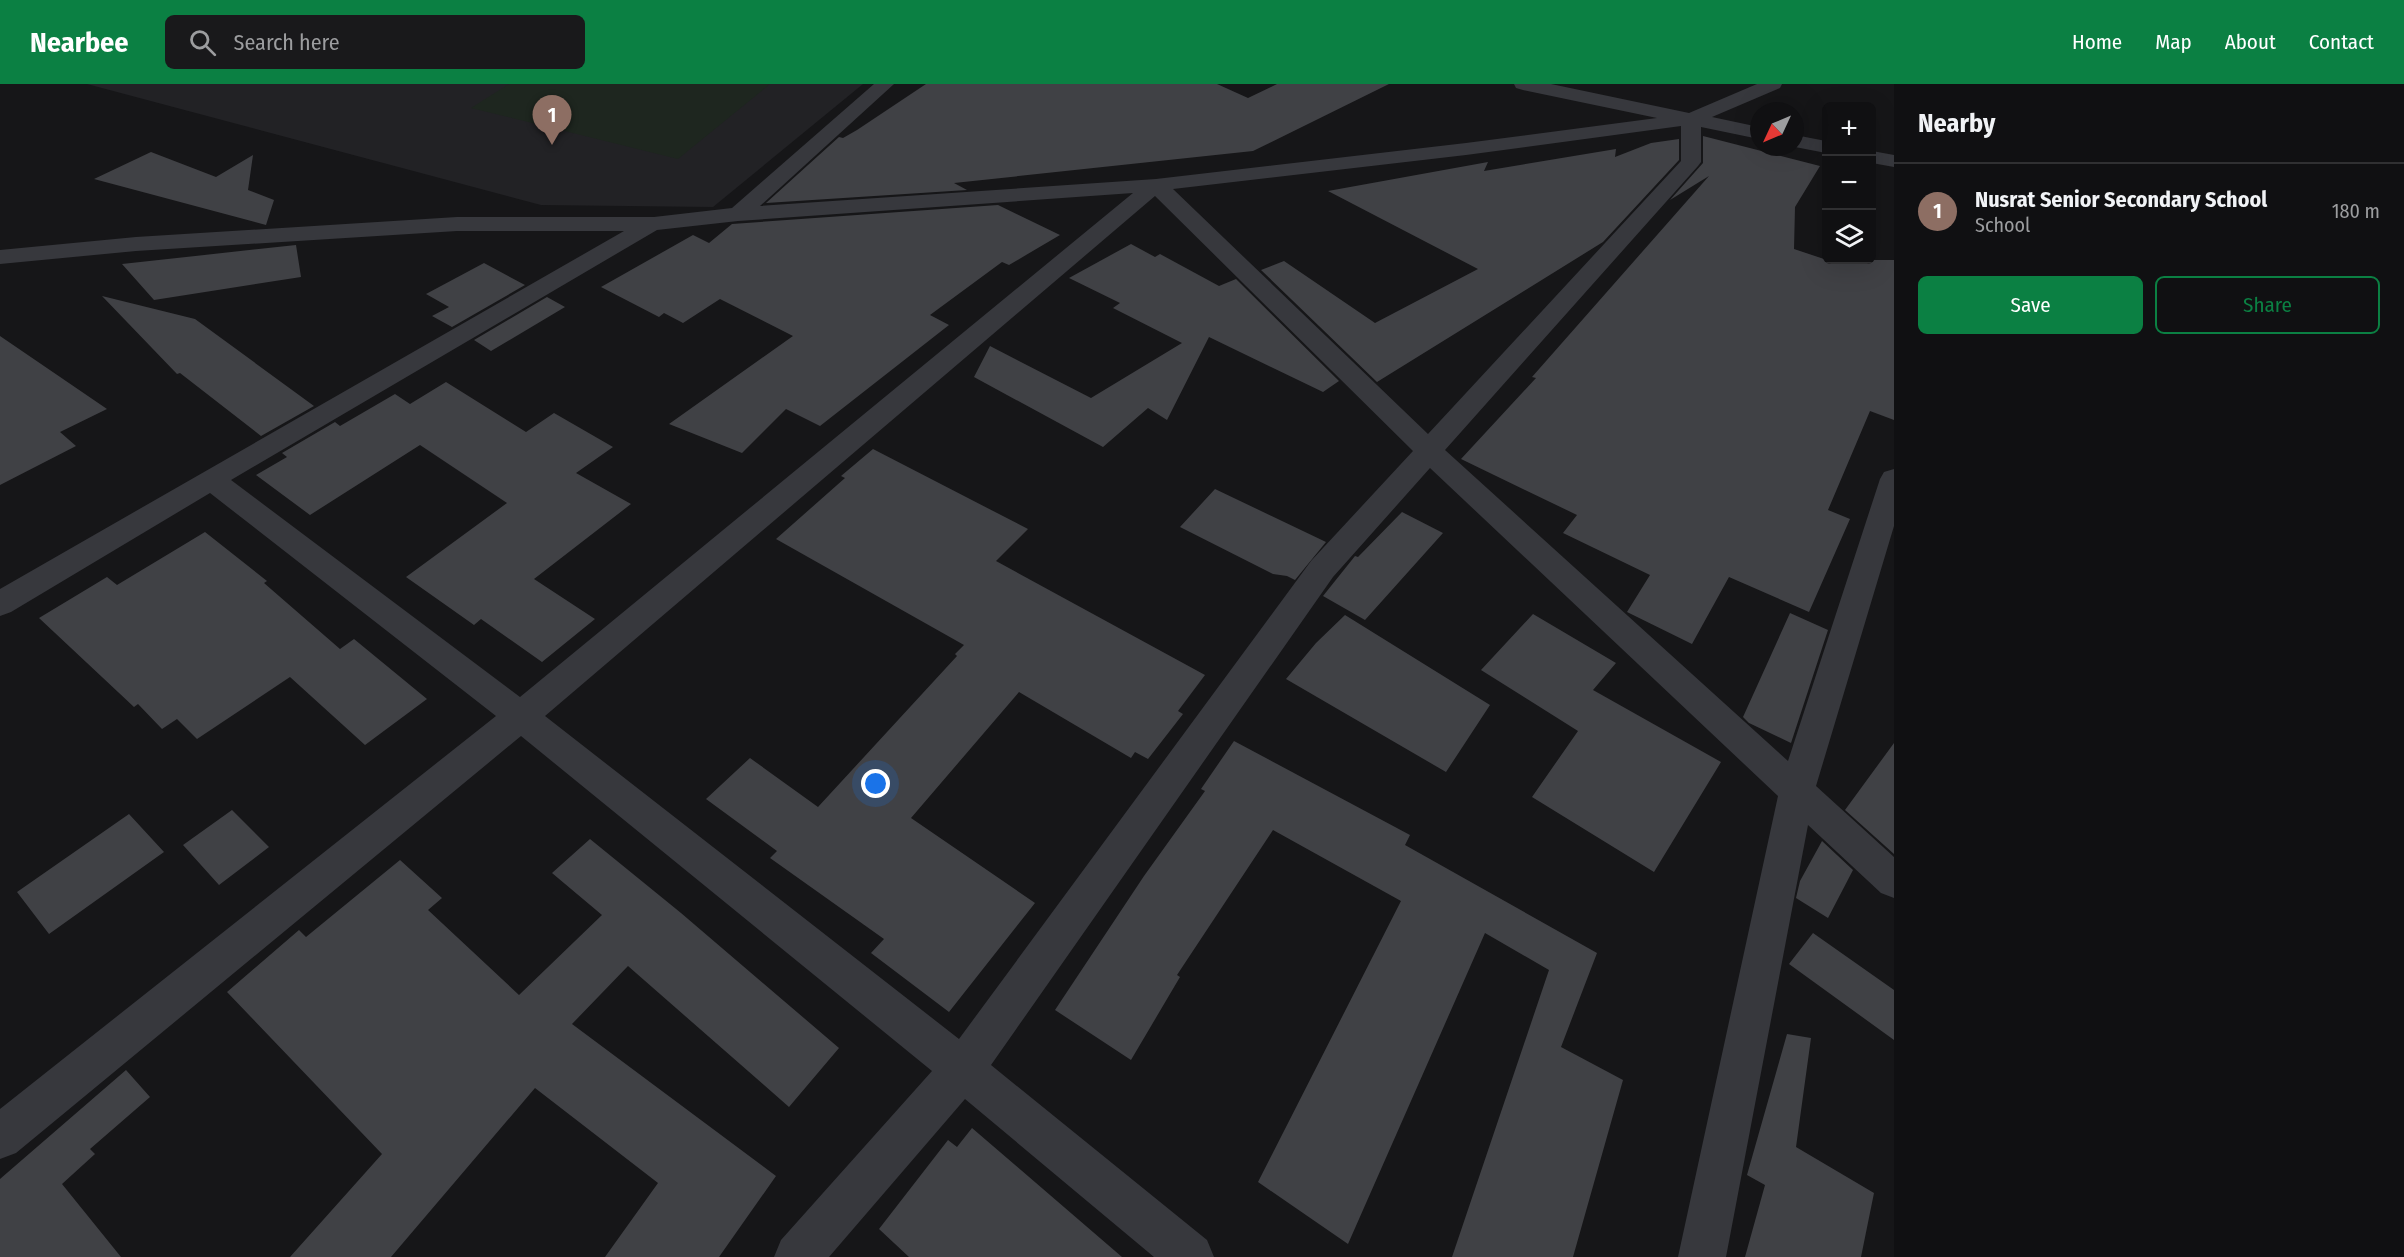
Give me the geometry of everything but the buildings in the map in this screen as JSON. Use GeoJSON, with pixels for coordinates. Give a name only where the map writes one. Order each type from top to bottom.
{"type":"FeatureCollection","features":[{"type":"Feature","properties":{"kind":"street"},"geometry":{"type":"LineString","coordinates":[[738,214],[885,84]]}},
{"type":"Feature","properties":{"kind":"street"},"geometry":{"type":"LineString","coordinates":[[1522,84],[1750,131]]}},
{"type":"Feature","properties":{"kind":"street"},"geometry":{"type":"LineString","coordinates":[[0,257],[136,244],[457,224],[654,224],[738,214],[1156,185],[1466,149],[1691,119],[1773,84]]}},
{"type":"Feature","properties":{"kind":"street"},"geometry":{"type":"LineString","coordinates":[[798,1257],[963,1069],[1322,569],[1691,162],[1691,119]]}},
{"type":"Feature","properties":{"kind":"street"},"geometry":{"type":"LineString","coordinates":[[1804,143],[1822,146]]}},
{"type":"Feature","properties":{"kind":"street"},"geometry":{"type":"LineString","coordinates":[[1876,158],[1894,161]]}},
{"type":"Feature","properties":{"kind":"street"},"geometry":{"type":"LineString","coordinates":[[1156,185],[1429,452],[1894,881]]}},
{"type":"Feature","properties":{"kind":"street"},"geometry":{"type":"LineString","coordinates":[[0,1137],[521,716],[1156,185]]}},
{"type":"Feature","properties":{"kind":"street"},"geometry":{"type":"LineString","coordinates":[[0,604],[211,479],[654,224]]}},
{"type":"Feature","properties":{"kind":"street"},"geometry":{"type":"LineString","coordinates":[[211,479],[521,716],[963,1069],[1190,1257]]}},
{"type":"Feature","properties":{"kind":"street"},"geometry":{"type":"LineString","coordinates":[[1702,1257],[1797,790],[1894,479]]}},
{"type":"Feature","properties":{"kind":"shaded area"},"geometry":{"type":"Polygon","coordinates":[[[87,84],[863,84],[713,207],[541,205],[87,84]]]}},
{"type":"Feature","properties":{"kind":"shaded area"},"geometry":{"type":"Polygon","coordinates":[[[509,84],[770,84],[678,159],[471,108],[509,84]]]}},
{"type":"Feature","properties":{"kind":"place","name":"Nusrat Senior Secondary School"},"geometry":{"type":"Point","coordinates":[552,145]}}]}
